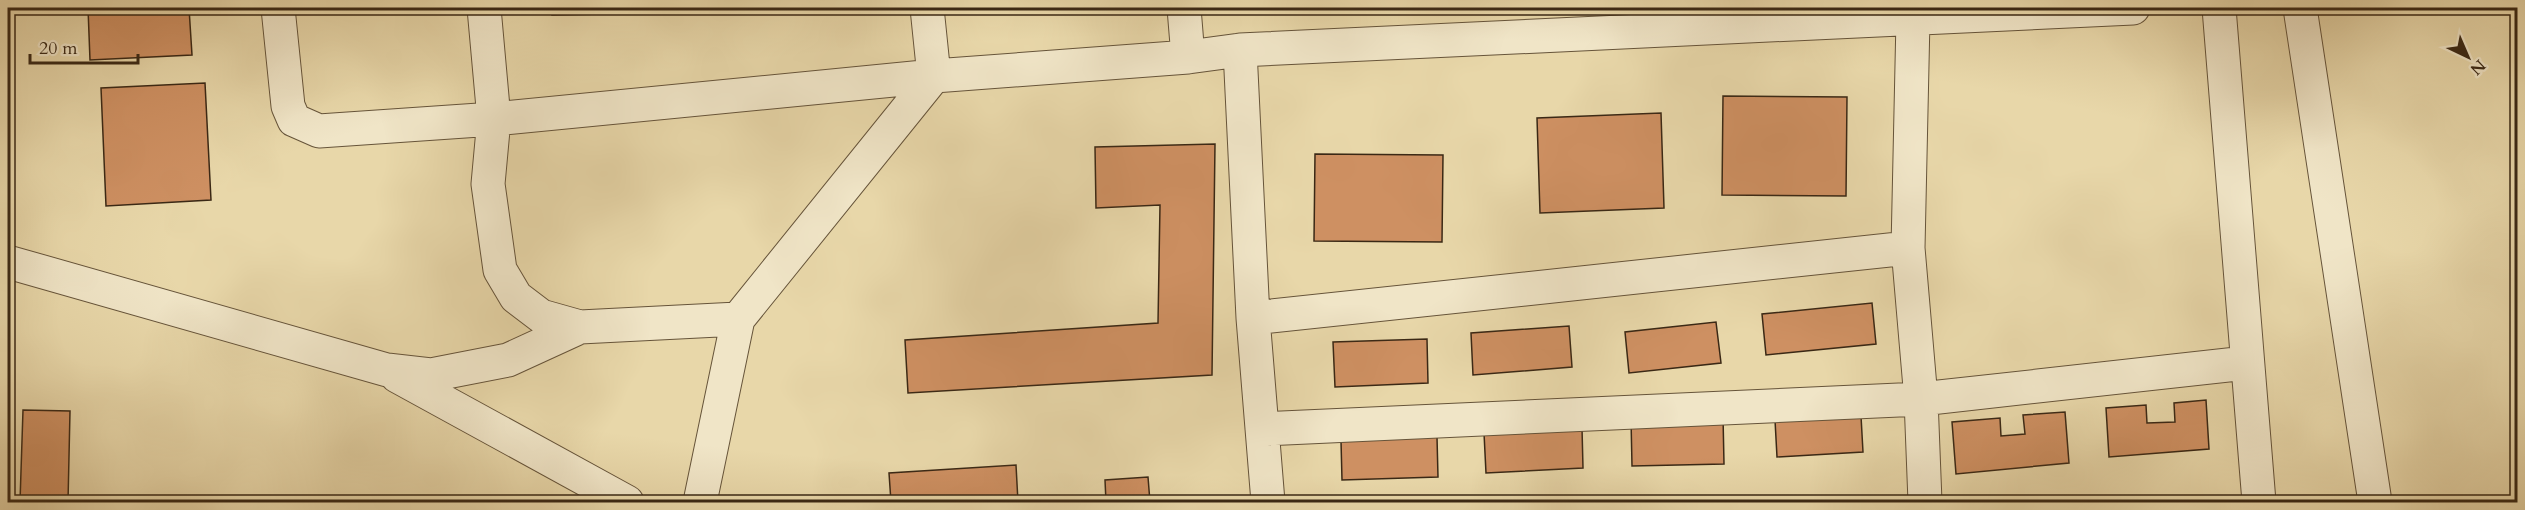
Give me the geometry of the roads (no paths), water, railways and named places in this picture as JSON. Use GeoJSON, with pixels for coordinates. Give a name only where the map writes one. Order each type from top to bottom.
{"type":"FeatureCollection","features":[{"type":"Feature","properties":{"kind":"lane"},"geometry":{"type":"LineString","coordinates":[[278,8],[288,106],[294,120],[320,131],[494,119],[934,76],[1188,57],[1240,50],[1587,21],[1837,14],[1913,19],[2133,8]]}},
{"type":"Feature","properties":{"kind":"lane"},"geometry":{"type":"LineString","coordinates":[[484,8],[494,119],[489,184],[500,270],[516,297],[541,315],[580,327],[738,319]]}},
{"type":"Feature","properties":{"kind":"lane"},"geometry":{"type":"LineString","coordinates":[[700,502],[738,319],[934,76],[927,8]]}},
{"type":"Feature","properties":{"kind":"lane"},"geometry":{"type":"LineString","coordinates":[[1184,8],[1188,57]]}},
{"type":"Feature","properties":{"kind":"lane"},"geometry":{"type":"LineString","coordinates":[[2219,8],[2259,502]]}},
{"type":"Feature","properties":{"kind":"lane"},"geometry":{"type":"LineString","coordinates":[[2300,8],[2375,502]]}},
{"type":"Feature","properties":{"kind":"lane"},"geometry":{"type":"LineString","coordinates":[[1913,19],[1908,248],[1921,399],[1925,502]]}},
{"type":"Feature","properties":{"kind":"lane"},"geometry":{"type":"LineString","coordinates":[[1240,50],[1253,318],[1268,502]]}},
{"type":"Feature","properties":{"kind":"lane"},"geometry":{"type":"LineString","coordinates":[[1253,318],[1908,248]]}},
{"type":"Feature","properties":{"kind":"lane"},"geometry":{"type":"LineString","coordinates":[[8,262],[387,370],[431,375],[508,360],[580,327]]}},
{"type":"Feature","properties":{"kind":"lane"},"geometry":{"type":"LineString","coordinates":[[1262,429],[1921,399],[2246,363]]}},
{"type":"Feature","properties":{"kind":"lane"},"geometry":{"type":"LineString","coordinates":[[387,370],[627,502]]}}]}
